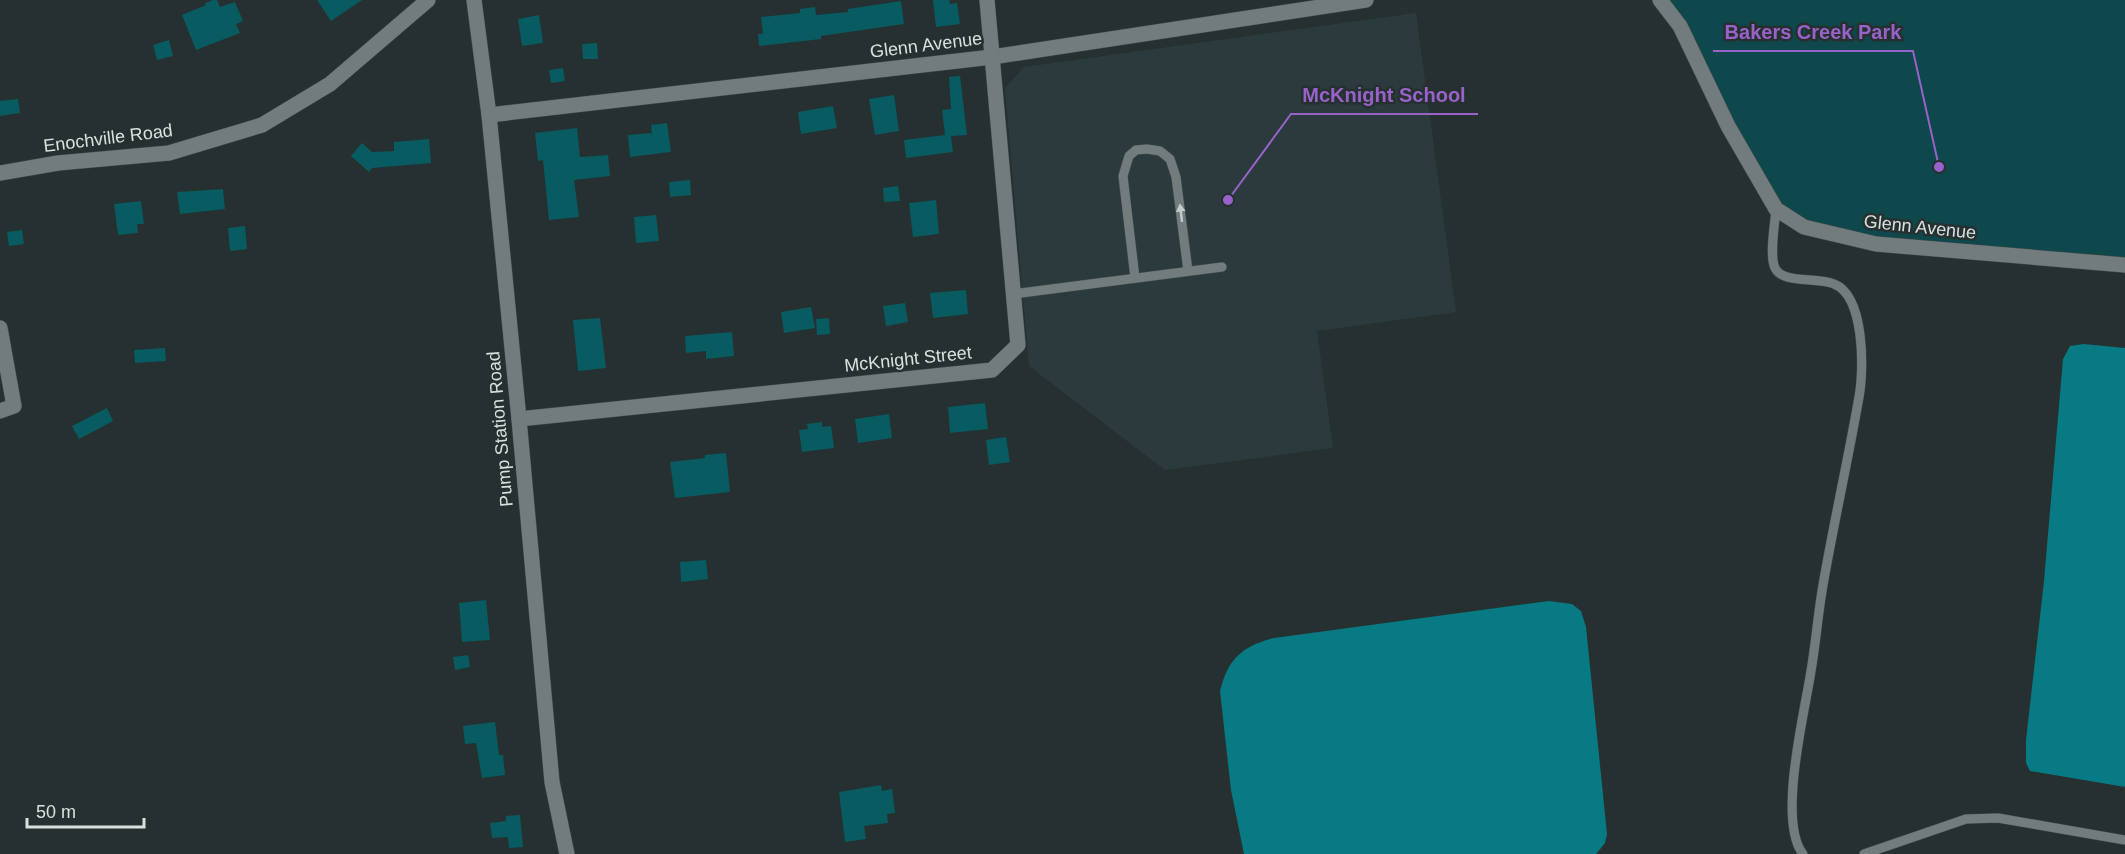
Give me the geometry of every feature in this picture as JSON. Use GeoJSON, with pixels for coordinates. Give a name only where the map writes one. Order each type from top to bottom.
{"type":"FeatureCollection","features":[{"type":"Feature","properties":{"kind":"street","name":"Enochville Road"},"geometry":{"type":"LineString","coordinates":[[0,173],[58,163],[170,153],[262,125],[330,84],[428,0]]}},
{"type":"Feature","properties":{"kind":"street","name":"Pump Station Road"},"geometry":{"type":"LineString","coordinates":[[474,0],[489,115],[552,782],[567,854]]}},
{"type":"Feature","properties":{"kind":"street","name":"McKnight Street"},"geometry":{"type":"LineString","coordinates":[[519,419],[992,369],[1017,345],[987,0]]}},
{"type":"Feature","properties":{"kind":"street","name":"Glenn Avenue"},"geometry":{"type":"LineString","coordinates":[[489,115],[992,57],[1366,0]]}},
{"type":"Feature","properties":{"kind":"street","name":"Glenn Avenue"},"geometry":{"type":"LineString","coordinates":[[1660,0],[1680,26],[1728,126],[1776,209],[1804,227],[1876,244],[2125,265]]}},
{"type":"Feature","properties":{"kind":"street"},"geometry":{"type":"LineString","coordinates":[[0,328],[14,406],[0,411]]}},
{"type":"Feature","properties":{"kind":"lane"},"geometry":{"type":"LineString","coordinates":[[1135,278],[1123,176],[1129,156],[1136,150],[1160,151],[1170,159],[1176,177],[1188,271]]}},
{"type":"Feature","properties":{"kind":"lane"},"geometry":{"type":"LineString","coordinates":[[1776,209],[1773,261],[1775,269],[1781,275],[1792,279],[1820,280],[1836,284],[1848,294],[1856,313],[1861,346],[1860,394],[1823,587],[1794,771],[1795,835],[1803,854]]}},
{"type":"Feature","properties":{"kind":"lane"},"geometry":{"type":"LineString","coordinates":[[1013,294],[1222,267]]}},
{"type":"Feature","properties":{"kind":"lane"},"geometry":{"type":"LineString","coordinates":[[1864,854],[1966,819],[1998,818],[2125,840]]}},
{"type":"Feature","properties":{"kind":"shaded area"},"geometry":{"type":"Polygon","coordinates":[[[1660,0],[2125,0],[2125,266],[1876,244],[1776,209],[1660,0]]]}},
{"type":"Feature","properties":{"kind":"shaded area"},"geometry":{"type":"Polygon","coordinates":[[[1416,13],[1456,312],[1317,331],[1333,448],[1165,470],[1029,366],[1005,88],[1024,67],[1416,13]]]}},
{"type":"Feature","properties":{"kind":"shaded area"},"geometry":{"type":"Polygon","coordinates":[[[2084,344],[2125,348],[2125,787],[2030,771],[2026,763],[2026,740],[2044,581],[2063,359],[2070,346],[2084,344]]]}},
{"type":"Feature","properties":{"kind":"shaded area"},"geometry":{"type":"Polygon","coordinates":[[[1549,601],[1572,604],[1581,611],[1586,627],[1607,834],[1605,843],[1596,854],[1244,854],[1231,790],[1220,691],[1227,670],[1238,655],[1254,645],[1274,638],[1549,601]]]}},
{"type":"Feature","properties":{"kind":"building"},"geometry":{"type":"Polygon","coordinates":[[[217,0],[220,7],[235,2],[243,21],[236,24],[240,33],[196,50],[182,15],[217,0]]]}},
{"type":"Feature","properties":{"kind":"building"},"geometry":{"type":"Polygon","coordinates":[[[317,0],[362,0],[331,21],[317,0]]]}},
{"type":"Feature","properties":{"kind":"building"},"geometry":{"type":"Polygon","coordinates":[[[933,0],[949,0],[950,4],[957,3],[960,24],[936,27],[933,0]]]}},
{"type":"Feature","properties":{"kind":"building"},"geometry":{"type":"Polygon","coordinates":[[[901,1],[904,24],[821,36],[821,39],[759,46],[758,34],[763,34],[761,17],[800,13],[800,9],[815,7],[816,15],[848,12],[848,9],[901,1]]]}},
{"type":"Feature","properties":{"kind":"building"},"geometry":{"type":"Polygon","coordinates":[[[539,15],[543,43],[522,46],[518,19],[539,15]]]}},
{"type":"Feature","properties":{"kind":"building"},"geometry":{"type":"Polygon","coordinates":[[[169,40],[173,56],[157,60],[153,45],[169,40]]]}},
{"type":"Feature","properties":{"kind":"building"},"geometry":{"type":"Polygon","coordinates":[[[597,43],[598,59],[583,59],[582,44],[597,43]]]}},
{"type":"Feature","properties":{"kind":"building"},"geometry":{"type":"Polygon","coordinates":[[[563,68],[565,81],[551,83],[549,70],[563,68]]]}},
{"type":"Feature","properties":{"kind":"building"},"geometry":{"type":"Polygon","coordinates":[[[960,76],[967,135],[951,136],[953,152],[906,158],[904,140],[945,135],[942,110],[951,109],[949,77],[960,76]]]}},
{"type":"Feature","properties":{"kind":"building"},"geometry":{"type":"Polygon","coordinates":[[[894,95],[899,131],[875,135],[869,99],[894,95]]]}},
{"type":"Feature","properties":{"kind":"building"},"geometry":{"type":"Polygon","coordinates":[[[18,99],[20,113],[0,116],[0,101],[18,99]]]}},
{"type":"Feature","properties":{"kind":"building"},"geometry":{"type":"Polygon","coordinates":[[[833,106],[837,128],[801,134],[798,112],[833,106]]]}},
{"type":"Feature","properties":{"kind":"building"},"geometry":{"type":"Polygon","coordinates":[[[667,123],[671,152],[630,157],[628,135],[652,133],[651,125],[667,123]]]}},
{"type":"Feature","properties":{"kind":"building"},"geometry":{"type":"Polygon","coordinates":[[[577,128],[580,157],[608,155],[610,176],[574,180],[579,217],[549,220],[543,160],[538,161],[535,133],[577,128]]]}},
{"type":"Feature","properties":{"kind":"building"},"geometry":{"type":"Polygon","coordinates":[[[429,139],[431,163],[372,168],[369,172],[351,156],[362,143],[372,152],[394,151],[394,142],[429,139]]]}},
{"type":"Feature","properties":{"kind":"building"},"geometry":{"type":"Polygon","coordinates":[[[690,180],[691,195],[670,197],[669,182],[690,180]]]}},
{"type":"Feature","properties":{"kind":"building"},"geometry":{"type":"Polygon","coordinates":[[[898,186],[900,201],[884,202],[883,188],[898,186]]]}},
{"type":"Feature","properties":{"kind":"building"},"geometry":{"type":"Polygon","coordinates":[[[223,189],[225,209],[180,214],[177,192],[223,189]]]}},
{"type":"Feature","properties":{"kind":"building"},"geometry":{"type":"Polygon","coordinates":[[[936,200],[939,234],[913,237],[909,203],[936,200]]]}},
{"type":"Feature","properties":{"kind":"building"},"geometry":{"type":"Polygon","coordinates":[[[141,201],[144,224],[137,224],[138,233],[118,235],[114,204],[141,201]]]}},
{"type":"Feature","properties":{"kind":"building"},"geometry":{"type":"Polygon","coordinates":[[[656,215],[659,241],[636,243],[634,217],[656,215]]]}},
{"type":"Feature","properties":{"kind":"building"},"geometry":{"type":"Polygon","coordinates":[[[245,226],[247,249],[230,251],[228,228],[245,226]]]}},
{"type":"Feature","properties":{"kind":"building"},"geometry":{"type":"Polygon","coordinates":[[[22,230],[24,244],[9,246],[7,232],[22,230]]]}},
{"type":"Feature","properties":{"kind":"building"},"geometry":{"type":"Polygon","coordinates":[[[966,290],[968,314],[933,318],[930,293],[966,290]]]}},
{"type":"Feature","properties":{"kind":"building"},"geometry":{"type":"Polygon","coordinates":[[[905,303],[908,322],[886,326],[883,306],[905,303]]]}},
{"type":"Feature","properties":{"kind":"building"},"geometry":{"type":"Polygon","coordinates":[[[811,307],[815,328],[784,333],[781,312],[811,307]]]}},
{"type":"Feature","properties":{"kind":"building"},"geometry":{"type":"Polygon","coordinates":[[[600,318],[606,368],[578,371],[573,320],[600,318]]]}},
{"type":"Feature","properties":{"kind":"building"},"geometry":{"type":"Polygon","coordinates":[[[829,318],[830,334],[817,335],[816,319],[829,318]]]}},
{"type":"Feature","properties":{"kind":"building"},"geometry":{"type":"Polygon","coordinates":[[[732,332],[734,356],[706,359],[706,351],[686,353],[685,336],[732,332]]]}},
{"type":"Feature","properties":{"kind":"building"},"geometry":{"type":"Polygon","coordinates":[[[165,348],[166,361],[135,363],[134,350],[165,348]]]}},
{"type":"Feature","properties":{"kind":"building"},"geometry":{"type":"Polygon","coordinates":[[[985,403],[988,429],[950,433],[948,407],[985,403]]]}},
{"type":"Feature","properties":{"kind":"building"},"geometry":{"type":"Polygon","coordinates":[[[107,408],[113,421],[79,439],[72,426],[107,408]]]}},
{"type":"Feature","properties":{"kind":"building"},"geometry":{"type":"Polygon","coordinates":[[[889,414],[892,438],[858,443],[855,419],[889,414]]]}},
{"type":"Feature","properties":{"kind":"building"},"geometry":{"type":"Polygon","coordinates":[[[822,422],[822,427],[831,426],[834,448],[802,452],[799,430],[808,429],[807,424],[822,422]]]}},
{"type":"Feature","properties":{"kind":"building"},"geometry":{"type":"Polygon","coordinates":[[[1006,437],[1010,462],[989,465],[986,440],[1006,437]]]}},
{"type":"Feature","properties":{"kind":"building"},"geometry":{"type":"Polygon","coordinates":[[[726,453],[730,492],[675,498],[670,462],[726,453]]]}},
{"type":"Feature","properties":{"kind":"building"},"geometry":{"type":"Polygon","coordinates":[[[706,560],[708,579],[681,582],[680,562],[706,560]]]}},
{"type":"Feature","properties":{"kind":"building"},"geometry":{"type":"Polygon","coordinates":[[[486,600],[490,640],[462,642],[459,603],[486,600]]]}},
{"type":"Feature","properties":{"kind":"building"},"geometry":{"type":"Polygon","coordinates":[[[468,655],[470,667],[455,670],[453,657],[468,655]]]}},
{"type":"Feature","properties":{"kind":"building"},"geometry":{"type":"Polygon","coordinates":[[[495,722],[499,755],[503,755],[505,775],[482,778],[476,743],[465,744],[463,726],[495,722]]]}},
{"type":"Feature","properties":{"kind":"building"},"geometry":{"type":"Polygon","coordinates":[[[881,785],[882,791],[892,789],[895,813],[887,814],[888,823],[864,826],[866,839],[845,842],[839,792],[881,785]]]}},
{"type":"Feature","properties":{"kind":"building"},"geometry":{"type":"Polygon","coordinates":[[[520,815],[523,847],[509,848],[508,837],[492,838],[490,823],[506,821],[506,816],[520,815]]]}},
{"type":"Feature","properties":{"kind":"place","name":"Bakers Creek Park"},"geometry":{"type":"Point","coordinates":[1939,167]}},
{"type":"Feature","properties":{"kind":"place","name":"McKnight School"},"geometry":{"type":"Point","coordinates":[1228,200]}}]}
